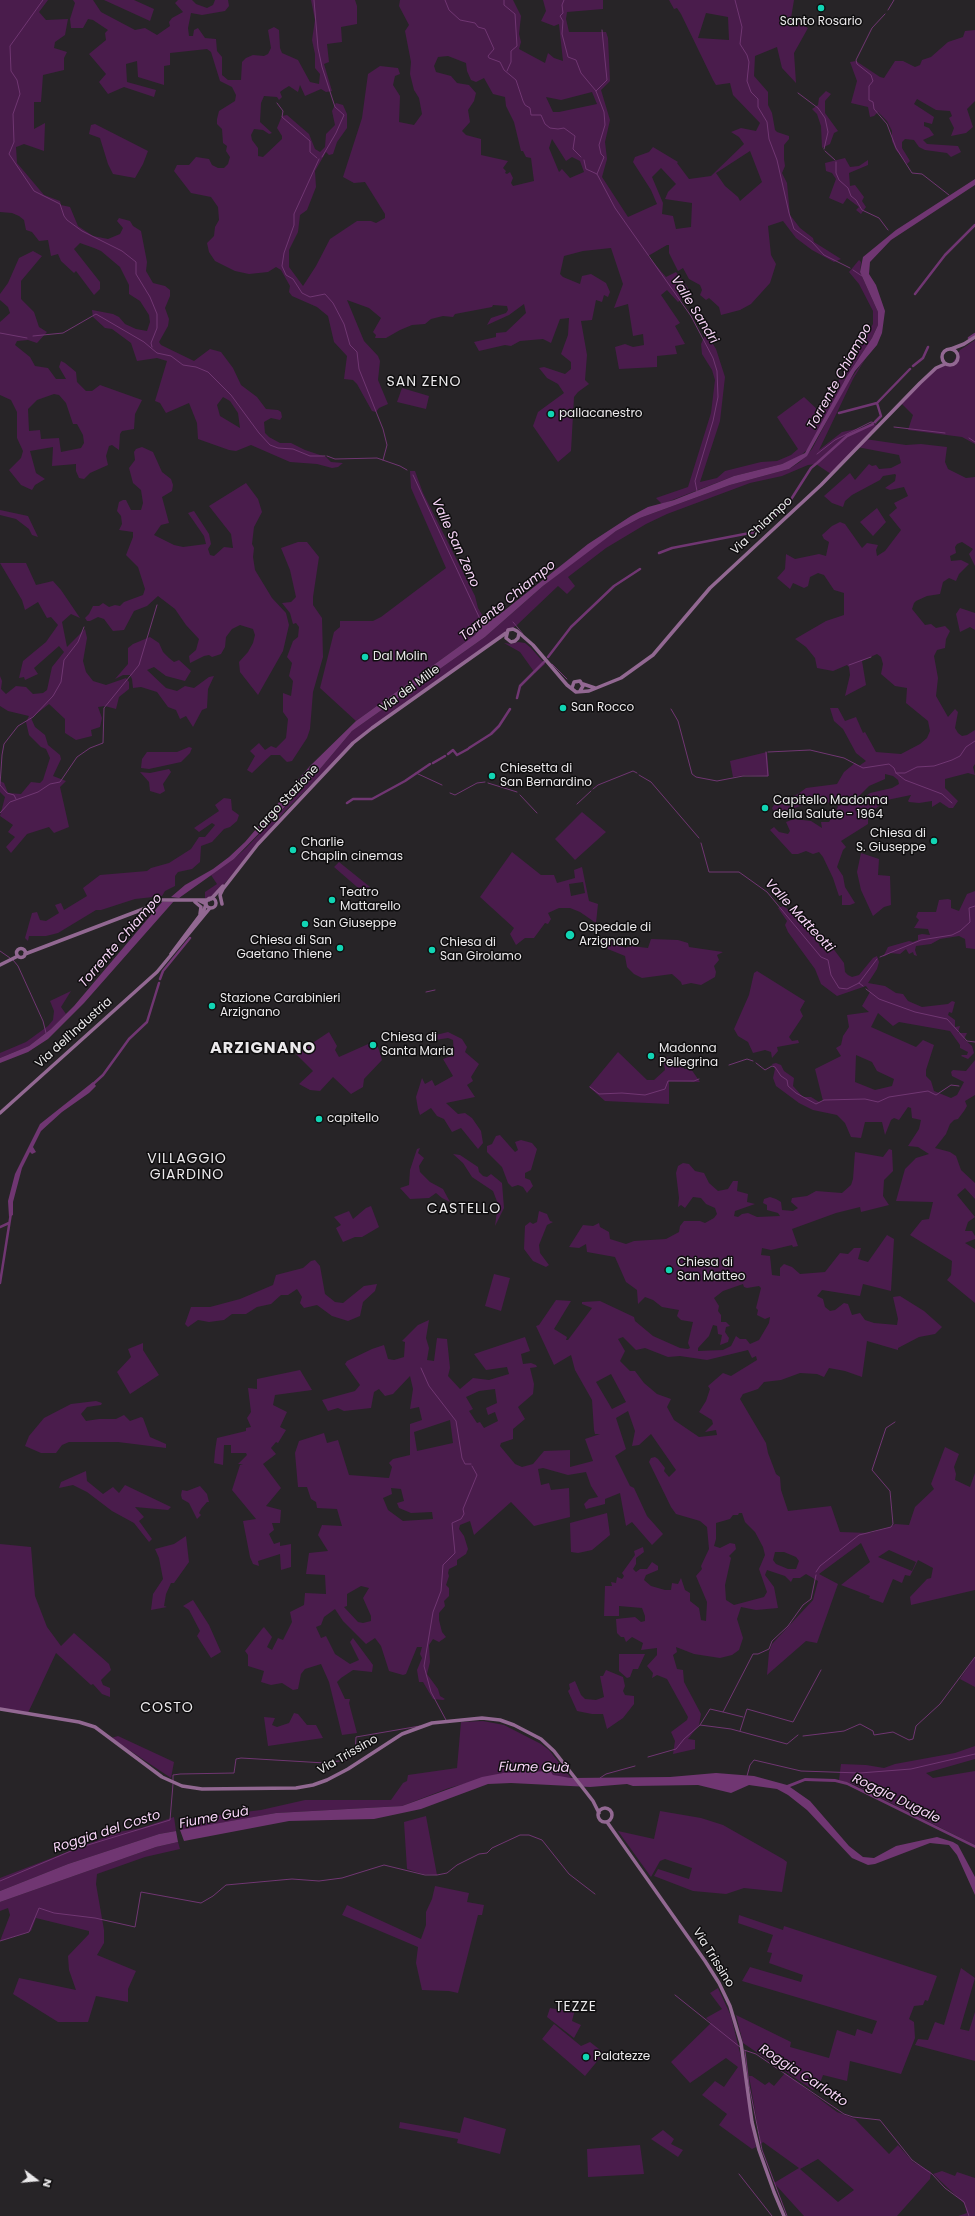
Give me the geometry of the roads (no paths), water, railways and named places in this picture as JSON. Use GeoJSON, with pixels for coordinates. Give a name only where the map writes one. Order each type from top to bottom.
{"type":"FeatureCollection","features":[{"type":"Feature","properties":{"kind":"main road"},"geometry":{"type":"LineString","coordinates":[[936,368],[944,351],[964,344],[975,337]]}},
{"type":"Feature","properties":{"kind":"main road"},"geometry":{"type":"LineString","coordinates":[[936,368],[946,364],[954,364],[958,360],[958,354],[964,344]]}},
{"type":"Feature","properties":{"kind":"main road"},"geometry":{"type":"LineString","coordinates":[[951,349],[958,354]]}},
{"type":"Feature","properties":{"kind":"main road"},"geometry":{"type":"LineString","coordinates":[[942,357],[946,364]]}},
{"type":"Feature","properties":{"kind":"main road","name":"Via Chiampo"},"geometry":{"type":"LineString","coordinates":[[580,691],[596,688],[621,678],[652,654],[710,588],[821,485],[914,388],[936,368]]}},
{"type":"Feature","properties":{"kind":"main road"},"geometry":{"type":"LineString","coordinates":[[509,641],[506,638],[506,633],[513,629],[528,640],[562,679],[576,692],[580,691],[582,684]]}},
{"type":"Feature","properties":{"kind":"main road","name":"Via dei Mille"},"geometry":{"type":"LineString","coordinates":[[340,759],[353,744],[372,728],[506,633]]}},
{"type":"Feature","properties":{"kind":"main road"},"geometry":{"type":"LineString","coordinates":[[516,641],[519,633]]}},
{"type":"Feature","properties":{"kind":"main road"},"geometry":{"type":"LineString","coordinates":[[497,640],[528,640]]}},
{"type":"Feature","properties":{"kind":"main road"},"geometry":{"type":"LineString","coordinates":[[562,679],[574,682],[578,681],[588,687],[596,688]]}},
{"type":"Feature","properties":{"kind":"main road"},"geometry":{"type":"LineString","coordinates":[[572,688],[574,682]]}},
{"type":"Feature","properties":{"kind":"main road","name":"Largo Stazione"},"geometry":{"type":"LineString","coordinates":[[206,904],[285,814],[340,759]]}},
{"type":"Feature","properties":{"kind":"main road","name":"Largo Stazione"},"geometry":{"type":"LineString","coordinates":[[210,908],[215,906],[216,901],[224,889],[249,855]]}},
{"type":"Feature","properties":{"kind":"main road","name":"Largo Stazione"},"geometry":{"type":"LineString","coordinates":[[222,904],[220,895],[224,889]]}},
{"type":"Feature","properties":{"kind":"main road"},"geometry":{"type":"LineString","coordinates":[[0,965],[17,954],[20,948],[25,952],[32,952],[146,908],[160,900],[199,901],[210,899],[216,901]]}},
{"type":"Feature","properties":{"kind":"main road"},"geometry":{"type":"LineString","coordinates":[[192,901],[198,903],[201,907],[199,916]]}},
{"type":"Feature","properties":{"kind":"main road"},"geometry":{"type":"LineString","coordinates":[[199,901],[206,904],[210,908]]}},
{"type":"Feature","properties":{"kind":"main road","name":"Via dell'Industria"},"geometry":{"type":"LineString","coordinates":[[161,967],[199,916],[206,904]]}},
{"type":"Feature","properties":{"kind":"main road","name":"Via dell'Industria"},"geometry":{"type":"LineString","coordinates":[[0,1113],[161,967],[210,908]]}},
{"type":"Feature","properties":{"kind":"main road"},"geometry":{"type":"LineString","coordinates":[[17,954],[23,957],[25,952]]}},
{"type":"Feature","properties":{"kind":"main road","name":"Via Trissino"},"geometry":{"type":"LineString","coordinates":[[0,1709],[71,1720],[95,1727],[162,1777],[192,1788],[264,1789],[296,1788],[313,1785],[327,1780],[348,1769],[402,1734],[432,1723],[476,1718],[500,1720],[532,1735],[549,1746],[593,1801],[599,1813],[600,1820],[607,1822],[615,1831],[719,1983],[730,2006],[741,2044],[752,2122],[770,2183],[784,2216]]}},
{"type":"Feature","properties":{"kind":"main road","name":"Via Trissino"},"geometry":{"type":"LineString","coordinates":[[593,1801],[603,1809],[610,1811],[615,1831]]}},
{"type":"Feature","properties":{"kind":"main road"},"geometry":{"type":"LineString","coordinates":[[599,1813],[603,1809]]}},
{"type":"Feature","properties":{"kind":"main road"},"geometry":{"type":"LineString","coordinates":[[607,1822],[612,1817]]}},
{"type":"Feature","properties":{"kind":"waterway","name":"Valle San Zeno"},"geometry":{"type":"LineString","coordinates":[[43,0],[10,46],[11,71],[17,80],[20,94],[13,114],[14,142],[9,154],[34,191],[60,204],[67,220],[82,231],[122,251],[136,262],[136,274],[150,297],[157,314],[157,328],[151,343],[152,347]]}},
{"type":"Feature","properties":{"kind":"waterway"},"geometry":{"type":"LineString","coordinates":[[314,0],[318,48],[322,67],[335,107],[344,115],[336,133],[322,157]]}},
{"type":"Feature","properties":{"kind":"waterway","name":"Valle Sandri"},"geometry":{"type":"LineString","coordinates":[[445,0],[449,10],[460,20],[475,23],[478,27],[485,29],[494,49],[488,56],[489,58],[500,62],[504,70],[516,80],[523,101],[525,105],[530,108],[531,115],[541,115],[545,124],[550,128],[564,128],[575,136],[573,149],[581,157]]}},
{"type":"Feature","properties":{"kind":"waterway"},"geometry":{"type":"LineString","coordinates":[[504,0],[504,5],[515,14],[517,46],[511,51],[511,62],[507,71]]}},
{"type":"Feature","properties":{"kind":"waterway"},"geometry":{"type":"LineString","coordinates":[[564,0],[562,5],[563,13],[560,16],[563,21],[562,34],[568,57],[576,60],[581,73],[596,91],[604,112],[605,125],[599,145],[601,154],[604,157],[597,174]]}},
{"type":"Feature","properties":{"kind":"waterway"},"geometry":{"type":"LineString","coordinates":[[735,0],[742,27],[740,44],[747,55],[749,62],[747,81],[751,92],[758,99],[758,107],[767,122],[769,139],[777,160],[794,229],[812,242],[824,255],[850,268]]}},
{"type":"Feature","properties":{"kind":"waterway"},"geometry":{"type":"LineString","coordinates":[[888,10],[894,0]]}},
{"type":"Feature","properties":{"kind":"waterway"},"geometry":{"type":"LineString","coordinates":[[885,14],[872,28],[856,60],[857,64],[871,75],[873,81],[869,86],[869,100],[873,102],[874,109],[887,124],[896,148],[912,173],[922,174],[949,195]]}},
{"type":"Feature","properties":{"kind":"waterway"},"geometry":{"type":"LineString","coordinates":[[596,91],[607,80],[602,30]]}},
{"type":"Feature","properties":{"kind":"waterway"},"geometry":{"type":"LineString","coordinates":[[798,93],[818,108],[825,118],[828,132],[824,149]]}},
{"type":"Feature","properties":{"kind":"waterway"},"geometry":{"type":"LineString","coordinates":[[277,103],[283,111],[282,117],[310,141],[310,152],[317,158]]}},
{"type":"Feature","properties":{"kind":"waterway"},"geometry":{"type":"LineString","coordinates":[[825,151],[835,160]]}},
{"type":"Feature","properties":{"kind":"waterway"},"geometry":{"type":"LineString","coordinates":[[319,159],[294,214],[294,225],[284,253],[282,266],[286,275],[293,279],[302,293],[310,297],[325,294],[333,303],[344,324],[350,345],[357,352],[359,369],[383,429],[387,445],[383,460]]}},
{"type":"Feature","properties":{"kind":"waterway","name":"Valle Sandri"},"geometry":{"type":"LineString","coordinates":[[584,160],[586,169],[597,174],[615,208],[691,316],[713,358],[717,371],[718,397],[713,421],[695,481],[697,491]]}},
{"type":"Feature","properties":{"kind":"waterway"},"geometry":{"type":"LineString","coordinates":[[836,162],[836,173],[839,180],[848,188],[851,196],[856,200],[862,210],[879,218],[888,230]]}},
{"type":"Feature","properties":{"kind":"waterway"},"geometry":{"type":"LineString","coordinates":[[915,294],[945,255],[975,225]]}},
{"type":"Feature","properties":{"kind":"waterway"},"geometry":{"type":"LineString","coordinates":[[853,270],[862,276]]}},
{"type":"Feature","properties":{"kind":"waterway","name":"Valle San Zeno"},"geometry":{"type":"LineString","coordinates":[[33,336],[63,333],[96,314],[144,342],[157,353],[171,356],[183,365],[196,367],[208,372],[231,395],[259,433],[270,445],[278,448],[293,449],[310,456],[325,456]]}},
{"type":"Feature","properties":{"kind":"waterway","name":"Valle San Zeno"},"geometry":{"type":"LineString","coordinates":[[0,333],[27,338]]}},
{"type":"Feature","properties":{"kind":"waterway"},"geometry":{"type":"LineString","coordinates":[[969,338],[975,334]]}},
{"type":"Feature","properties":{"kind":"waterway"},"geometry":{"type":"LineString","coordinates":[[913,366],[923,358],[928,347]]}},
{"type":"Feature","properties":{"kind":"waterway"},"geometry":{"type":"LineString","coordinates":[[875,422],[881,416],[877,403],[910,369]]}},
{"type":"Feature","properties":{"kind":"waterway"},"geometry":{"type":"LineString","coordinates":[[839,413],[877,403]]}},
{"type":"Feature","properties":{"kind":"waterway"},"geometry":{"type":"LineString","coordinates":[[817,454],[835,440],[871,422],[876,423]]}},
{"type":"Feature","properties":{"kind":"waterway"},"geometry":{"type":"LineString","coordinates":[[768,522],[790,501],[811,468],[847,436],[873,424]]}},
{"type":"Feature","properties":{"kind":"waterway"},"geometry":{"type":"LineString","coordinates":[[894,427],[945,433]]}},
{"type":"Feature","properties":{"kind":"waterway"},"geometry":{"type":"LineString","coordinates":[[969,438],[975,442]]}},
{"type":"Feature","properties":{"kind":"waterway","name":"Valle San Zeno"},"geometry":{"type":"LineString","coordinates":[[327,456],[335,459],[377,458],[407,470]]}},
{"type":"Feature","properties":{"kind":"waterway","name":"Valle San Zeno"},"geometry":{"type":"LineString","coordinates":[[413,475],[480,619]]}},
{"type":"Feature","properties":{"kind":"waterway"},"geometry":{"type":"LineString","coordinates":[[659,553],[672,548],[755,532],[760,529]]}},
{"type":"Feature","properties":{"kind":"waterway"},"geometry":{"type":"LineString","coordinates":[[548,657],[571,627],[614,586],[640,569]]}},
{"type":"Feature","properties":{"kind":"waterway"},"geometry":{"type":"LineString","coordinates":[[0,813],[10,802],[38,792],[50,784],[60,782],[77,757],[90,748],[103,743],[104,708],[139,665],[157,605]]}},
{"type":"Feature","properties":{"kind":"waterway"},"geometry":{"type":"LineString","coordinates":[[513,622],[523,634]]}},
{"type":"Feature","properties":{"kind":"waterway"},"geometry":{"type":"LineString","coordinates":[[16,799],[14,795],[7,793],[0,785],[4,744],[18,726],[33,717],[53,696],[61,682],[64,660],[78,642],[84,627]]}},
{"type":"Feature","properties":{"kind":"waterway"},"geometry":{"type":"LineString","coordinates":[[849,665],[871,657]]}},
{"type":"Feature","properties":{"kind":"waterway"},"geometry":{"type":"LineString","coordinates":[[517,698],[520,686],[544,662]]}},
{"type":"Feature","properties":{"kind":"waterway"},"geometry":{"type":"LineString","coordinates":[[552,664],[567,679]]}},
{"type":"Feature","properties":{"kind":"waterway"},"geometry":{"type":"LineString","coordinates":[[469,748],[491,734],[499,726],[510,709]]}},
{"type":"Feature","properties":{"kind":"waterway"},"geometry":{"type":"LineString","coordinates":[[671,709],[678,721],[692,774],[696,777],[717,781],[743,776],[768,776],[766,752]]}},
{"type":"Feature","properties":{"kind":"waterway"},"geometry":{"type":"LineString","coordinates":[[896,773],[905,773],[917,767],[934,766],[952,760],[960,756],[966,747],[975,741]]}},
{"type":"Feature","properties":{"kind":"waterway"},"geometry":{"type":"LineString","coordinates":[[448,754],[453,750],[457,755],[468,749]]}},
{"type":"Feature","properties":{"kind":"waterway"},"geometry":{"type":"LineString","coordinates":[[768,752],[810,750],[844,758],[863,768],[889,764],[894,768],[896,773]]}},
{"type":"Feature","properties":{"kind":"waterway"},"geometry":{"type":"LineString","coordinates":[[433,763],[445,756]]}},
{"type":"Feature","properties":{"kind":"waterway"},"geometry":{"type":"LineString","coordinates":[[347,803],[353,799],[372,799],[405,781],[430,764]]}},
{"type":"Feature","properties":{"kind":"waterway","name":"Valle Matteotti"},"geometry":{"type":"LineString","coordinates":[[593,789],[598,785],[633,771],[637,773]]}},
{"type":"Feature","properties":{"kind":"waterway","name":"Valle Matteotti"},"geometry":{"type":"LineString","coordinates":[[416,773],[442,785]]}},
{"type":"Feature","properties":{"kind":"waterway"},"geometry":{"type":"LineString","coordinates":[[896,773],[905,780],[942,794],[952,803]]}},
{"type":"Feature","properties":{"kind":"waterway","name":"Valle Matteotti"},"geometry":{"type":"LineString","coordinates":[[639,775],[651,782],[699,838]]}},
{"type":"Feature","properties":{"kind":"waterway","name":"Valle Matteotti"},"geometry":{"type":"LineString","coordinates":[[450,793],[455,795],[477,783],[485,782]]}},
{"type":"Feature","properties":{"kind":"waterway","name":"Valle Matteotti"},"geometry":{"type":"LineString","coordinates":[[488,783],[517,792]]}},
{"type":"Feature","properties":{"kind":"waterway","name":"Valle Matteotti"},"geometry":{"type":"LineString","coordinates":[[577,804],[591,791]]}},
{"type":"Feature","properties":{"kind":"waterway","name":"Valle Matteotti"},"geometry":{"type":"LineString","coordinates":[[520,795],[537,813]]}},
{"type":"Feature","properties":{"kind":"waterway","name":"Valle Matteotti"},"geometry":{"type":"LineString","coordinates":[[701,843],[709,872],[739,872],[767,892],[821,957],[828,960],[831,975],[839,988],[847,989],[859,983],[877,959]]}},
{"type":"Feature","properties":{"kind":"waterway","name":"Valle Matteotti"},"geometry":{"type":"LineString","coordinates":[[880,957],[921,940],[952,935],[960,931],[970,922],[969,908],[975,906]]}},
{"type":"Feature","properties":{"kind":"waterway"},"geometry":{"type":"LineString","coordinates":[[160,979],[163,971],[190,938]]}},
{"type":"Feature","properties":{"kind":"waterway"},"geometry":{"type":"LineString","coordinates":[[0,951],[10,958]]}},
{"type":"Feature","properties":{"kind":"waterway"},"geometry":{"type":"LineString","coordinates":[[13,960],[18,966],[43,1021],[46,1033]]}},
{"type":"Feature","properties":{"kind":"waterway"},"geometry":{"type":"LineString","coordinates":[[92,1085],[103,1075],[129,1039],[147,1022],[159,983]]}},
{"type":"Feature","properties":{"kind":"waterway","name":"Valle Matteotti"},"geometry":{"type":"LineString","coordinates":[[859,983],[863,986]]}},
{"type":"Feature","properties":{"kind":"waterway"},"geometry":{"type":"LineString","coordinates":[[866,989],[879,999],[915,1012],[947,1019],[967,1041],[975,1042]]}},
{"type":"Feature","properties":{"kind":"waterway"},"geometry":{"type":"LineString","coordinates":[[426,992],[435,990]]}},
{"type":"Feature","properties":{"kind":"waterway"},"geometry":{"type":"LineString","coordinates":[[729,1065],[747,1059],[753,1061]]}},
{"type":"Feature","properties":{"kind":"waterway"},"geometry":{"type":"LineString","coordinates":[[756,1063],[765,1070],[772,1066],[775,1067],[781,1076],[787,1080],[788,1086],[796,1093],[816,1104],[824,1100],[865,1099],[878,1102],[889,1097],[928,1091],[936,1095],[951,1085],[959,1086]]}},
{"type":"Feature","properties":{"kind":"waterway"},"geometry":{"type":"LineString","coordinates":[[590,1087],[599,1094],[622,1093],[645,1095],[665,1089],[668,1081],[694,1081],[699,1079]]}},
{"type":"Feature","properties":{"kind":"waterway"},"geometry":{"type":"LineString","coordinates":[[0,1283],[11,1213]]}},
{"type":"Feature","properties":{"kind":"waterway"},"geometry":{"type":"LineString","coordinates":[[0,1227],[9,1223]]}},
{"type":"Feature","properties":{"kind":"waterway","name":"Roggia del Costo"},"geometry":{"type":"LineString","coordinates":[[421,1368],[429,1386],[456,1421],[462,1458],[465,1464],[471,1464]]}},
{"type":"Feature","properties":{"kind":"waterway"},"geometry":{"type":"LineString","coordinates":[[816,1572],[820,1566],[859,1535],[891,1527],[893,1524],[890,1491],[872,1470],[886,1428],[895,1422]]}},
{"type":"Feature","properties":{"kind":"waterway","name":"Roggia del Costo"},"geometry":{"type":"LineString","coordinates":[[446,1720],[431,1692],[424,1666],[433,1612],[441,1591],[443,1565],[455,1553],[452,1523],[461,1519],[464,1514],[463,1509],[477,1475],[472,1466]]}},
{"type":"Feature","properties":{"kind":"waterway"},"geometry":{"type":"LineString","coordinates":[[700,1725],[710,1709],[723,1712],[753,1654],[758,1654],[769,1649],[772,1641],[788,1626],[803,1605],[811,1599],[816,1575]]}},
{"type":"Feature","properties":{"kind":"waterway"},"geometry":{"type":"LineString","coordinates":[[803,1736],[844,1731],[860,1724],[873,1731],[874,1735],[893,1732],[909,1740],[913,1739],[916,1726],[940,1704],[975,1657]]}},
{"type":"Feature","properties":{"kind":"waterway"},"geometry":{"type":"LineString","coordinates":[[740,1731],[747,1709],[793,1722],[821,1670]]}},
{"type":"Feature","properties":{"kind":"waterway"},"geometry":{"type":"LineString","coordinates":[[723,1712],[743,1717]]}},
{"type":"Feature","properties":{"kind":"waterway"},"geometry":{"type":"LineString","coordinates":[[648,1757],[676,1749],[684,1739],[700,1725],[731,1729],[787,1744],[798,1735]]}},
{"type":"Feature","properties":{"kind":"waterway","name":"Roggia del Costo"},"geometry":{"type":"LineString","coordinates":[[173,1781],[173,1775],[180,1774],[234,1773],[236,1759],[241,1758],[325,1763],[346,1760],[355,1755],[356,1737],[420,1726]]}},
{"type":"Feature","properties":{"kind":"waterway","name":"Roggia Dugale"},"geometry":{"type":"LineString","coordinates":[[747,1776],[750,1765],[754,1760],[801,1771],[860,1773],[911,1769],[975,1754]]}},
{"type":"Feature","properties":{"kind":"waterway"},"geometry":{"type":"LineString","coordinates":[[600,1778],[606,1774],[635,1766]]}},
{"type":"Feature","properties":{"kind":"waterway","name":"Roggia del Costo"},"geometry":{"type":"LineString","coordinates":[[0,1881],[78,1848],[170,1820],[173,1784]]}},
{"type":"Feature","properties":{"kind":"waterway"},"geometry":{"type":"LineString","coordinates":[[0,1941],[29,1932],[39,1908],[54,1913],[95,1918],[135,1927],[141,1892],[201,1903],[213,1896],[226,1885],[292,1879],[319,1881],[342,1878],[384,1865],[425,1875],[437,1875],[447,1873],[457,1865],[479,1854],[487,1853],[492,1848],[520,1835],[529,1835],[542,1840],[569,1874],[595,1894]]}},
{"type":"Feature","properties":{"kind":"waterway","name":"Roggia Carlotto"},"geometry":{"type":"LineString","coordinates":[[675,1995],[740,2047]]}},
{"type":"Feature","properties":{"kind":"waterway","name":"Roggia Carlotto"},"geometry":{"type":"LineString","coordinates":[[744,2050],[756,2054],[844,2114],[853,2117],[880,2120],[912,2160],[932,2174],[945,2188],[964,2202],[969,2216]]}},
{"type":"Feature","properties":{"kind":"waterway"},"geometry":{"type":"LineString","coordinates":[[745,2051],[749,2085],[762,2150],[787,2216]]}},
{"type":"Feature","properties":{"kind":"waterway"},"geometry":{"type":"LineString","coordinates":[[739,2174],[772,2216]]}},
{"type":"Feature","properties":{"kind":"place","name":"Santo Rosario"},"geometry":{"type":"Point","coordinates":[821,8]}},
{"type":"Feature","properties":{"kind":"place","name":"pallacanestro"},"geometry":{"type":"Point","coordinates":[551,414]}},
{"type":"Feature","properties":{"kind":"place","name":"Dal Molin"},"geometry":{"type":"Point","coordinates":[365,657]}},
{"type":"Feature","properties":{"kind":"place","name":"San Rocco"},"geometry":{"type":"Point","coordinates":[563,708]}},
{"type":"Feature","properties":{"kind":"place","name":"Chiesetta di San Bernardino"},"geometry":{"type":"Point","coordinates":[492,776]}},
{"type":"Feature","properties":{"kind":"place","name":"Capitello Madonna della Salute - 1964"},"geometry":{"type":"Point","coordinates":[765,808]}},
{"type":"Feature","properties":{"kind":"place","name":"Chiesa di S. Giuseppe"},"geometry":{"type":"Point","coordinates":[934,841]}},
{"type":"Feature","properties":{"kind":"place","name":"Charlie Chaplin cinemas"},"geometry":{"type":"Point","coordinates":[293,850]}},
{"type":"Feature","properties":{"kind":"place","name":"Teatro Mattarello"},"geometry":{"type":"Point","coordinates":[332,900]}},
{"type":"Feature","properties":{"kind":"place","name":"San Giuseppe"},"geometry":{"type":"Point","coordinates":[305,924]}},
{"type":"Feature","properties":{"kind":"place","name":"Ospedale di Arzignano"},"geometry":{"type":"Point","coordinates":[570,935]}},
{"type":"Feature","properties":{"kind":"place","name":"Chiesa di San Gaetano Thiene"},"geometry":{"type":"Point","coordinates":[340,948]}},
{"type":"Feature","properties":{"kind":"place","name":"Chiesa di San Girolamo"},"geometry":{"type":"Point","coordinates":[432,950]}},
{"type":"Feature","properties":{"kind":"place","name":"Stazione Carabinieri Arzignano"},"geometry":{"type":"Point","coordinates":[212,1006]}},
{"type":"Feature","properties":{"kind":"place","name":"Chiesa di Santa Maria"},"geometry":{"type":"Point","coordinates":[373,1045]}},
{"type":"Feature","properties":{"kind":"place","name":"Madonna Pellegrina"},"geometry":{"type":"Point","coordinates":[651,1056]}},
{"type":"Feature","properties":{"kind":"place","name":"capitello"},"geometry":{"type":"Point","coordinates":[319,1119]}},
{"type":"Feature","properties":{"kind":"place","name":"Chiesa di San Matteo"},"geometry":{"type":"Point","coordinates":[669,1270]}},
{"type":"Feature","properties":{"kind":"place","name":"Palatezze"},"geometry":{"type":"Point","coordinates":[586,2057]}},
{"type":"Feature","properties":{"kind":"district","name":"SAN ZENO"},"geometry":{"type":"Point","coordinates":[424,382]}},
{"type":"Feature","properties":{"kind":"district","name":"ARZIGNANO"},"geometry":{"type":"Point","coordinates":[263,1049]}},
{"type":"Feature","properties":{"kind":"district","name":"VILLAGGIO GIARDINO"},"geometry":{"type":"Point","coordinates":[187,1168]}},
{"type":"Feature","properties":{"kind":"district","name":"CASTELLO"},"geometry":{"type":"Point","coordinates":[464,1209]}},
{"type":"Feature","properties":{"kind":"district","name":"COSTO"},"geometry":{"type":"Point","coordinates":[167,1708]}},
{"type":"Feature","properties":{"kind":"district","name":"TEZZE"},"geometry":{"type":"Point","coordinates":[576,2007]}},
{"type":"Feature","properties":{"kind":"water label","name":"Torrente Chiampo"},"geometry":{"type":"Point","coordinates":[840,377]}},
{"type":"Feature","properties":{"kind":"water label","name":"Torrente Chiampo"},"geometry":{"type":"Point","coordinates":[508,601]}},
{"type":"Feature","properties":{"kind":"water label","name":"Torrente Chiampo"},"geometry":{"type":"Point","coordinates":[121,941]}},
{"type":"Feature","properties":{"kind":"water label","name":"Fiume Guà"},"geometry":{"type":"Point","coordinates":[534,1768]}},
{"type":"Feature","properties":{"kind":"water label","name":"Fiume Guà"},"geometry":{"type":"Point","coordinates":[214,1818]}}]}
